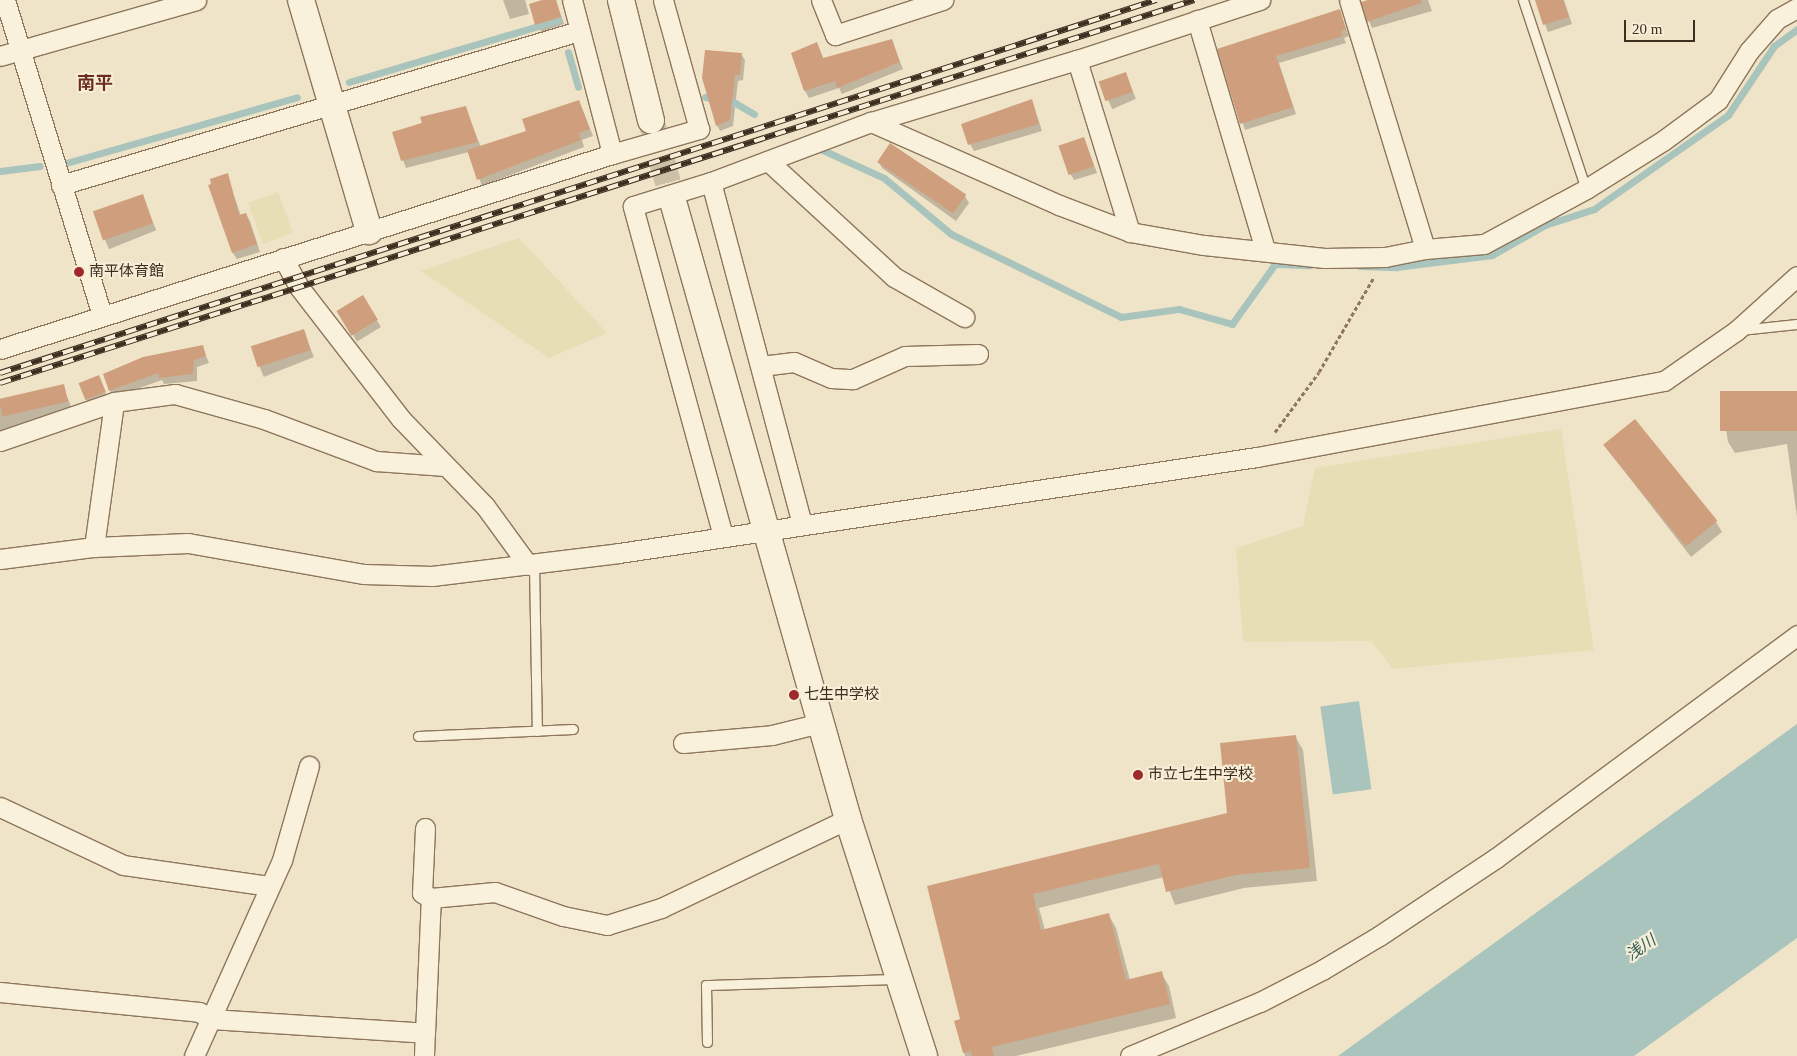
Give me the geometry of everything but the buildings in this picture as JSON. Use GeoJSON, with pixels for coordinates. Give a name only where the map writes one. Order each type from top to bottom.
{"type":"FeatureCollection","features":[{"type":"Feature","properties":{"kind":"street"},"geometry":{"type":"LineString","coordinates":[[6,0],[102,316]]}},
{"type":"Feature","properties":{"kind":"street"},"geometry":{"type":"LineString","coordinates":[[0,56],[196,0]]}},
{"type":"Feature","properties":{"kind":"street"},"geometry":{"type":"LineString","coordinates":[[300,0],[369,231]]}},
{"type":"Feature","properties":{"kind":"street"},"geometry":{"type":"LineString","coordinates":[[572,0],[612,154]]}},
{"type":"Feature","properties":{"kind":"street"},"geometry":{"type":"LineString","coordinates":[[621,0],[651,120]]}},
{"type":"Feature","properties":{"kind":"street"},"geometry":{"type":"LineString","coordinates":[[0,349],[282,258],[612,154],[698,129],[664,0]]}},
{"type":"Feature","properties":{"kind":"street"},"geometry":{"type":"LineString","coordinates":[[821,0],[835,35],[943,0]]}},
{"type":"Feature","properties":{"kind":"street"},"geometry":{"type":"LineString","coordinates":[[723,536],[633,206],[711,182],[871,122],[1077,60],[1260,0]]}},
{"type":"Feature","properties":{"kind":"street"},"geometry":{"type":"LineString","coordinates":[[1349,0],[1425,249]]}},
{"type":"Feature","properties":{"kind":"street"},"geometry":{"type":"LineString","coordinates":[[871,122],[1058,205],[1130,232],[1204,245],[1265,250],[1324,258],[1385,257],[1425,249],[1484,244],[1586,189],[1664,140],[1718,100],[1749,51],[1777,19],[1797,8]]}},
{"type":"Feature","properties":{"kind":"street"},"geometry":{"type":"LineString","coordinates":[[1197,20],[1265,250]]}},
{"type":"Feature","properties":{"kind":"street"},"geometry":{"type":"LineString","coordinates":[[61,185],[579,31]]}},
{"type":"Feature","properties":{"kind":"street"},"geometry":{"type":"LineString","coordinates":[[1077,60],[1130,232]]}},
{"type":"Feature","properties":{"kind":"street"},"geometry":{"type":"LineString","coordinates":[[768,161],[894,277],[964,317]]}},
{"type":"Feature","properties":{"kind":"street"},"geometry":{"type":"LineString","coordinates":[[711,182],[802,524]]}},
{"type":"Feature","properties":{"kind":"street"},"geometry":{"type":"LineString","coordinates":[[674,204],[820,723],[898,979],[924,1056]]}},
{"type":"Feature","properties":{"kind":"street"},"geometry":{"type":"LineString","coordinates":[[282,258],[299,287],[401,419],[485,506],[531,564]]}},
{"type":"Feature","properties":{"kind":"street"},"geometry":{"type":"LineString","coordinates":[[0,559],[94,547],[188,543],[364,574],[432,576],[531,564],[1256,457],[1664,381],[1736,331],[1797,276]]}},
{"type":"Feature","properties":{"kind":"street"},"geometry":{"type":"LineString","coordinates":[[761,366],[794,362],[831,378],[853,379],[905,356],[978,354]]}},
{"type":"Feature","properties":{"kind":"street"},"geometry":{"type":"LineString","coordinates":[[0,441],[114,402],[175,394],[264,419],[376,461],[445,466]]}},
{"type":"Feature","properties":{"kind":"street"},"geometry":{"type":"LineString","coordinates":[[94,547],[114,402]]}},
{"type":"Feature","properties":{"kind":"street"},"geometry":{"type":"LineString","coordinates":[[1130,1056],[1260,1002],[1322,970],[1380,936],[1496,858],[1797,635]]}},
{"type":"Feature","properties":{"kind":"street"},"geometry":{"type":"LineString","coordinates":[[683,743],[772,735],[820,723]]}},
{"type":"Feature","properties":{"kind":"street"},"geometry":{"type":"LineString","coordinates":[[194,1056],[282,860],[309,766]]}},
{"type":"Feature","properties":{"kind":"street"},"geometry":{"type":"LineString","coordinates":[[0,806],[123,865],[269,886]]}},
{"type":"Feature","properties":{"kind":"street"},"geometry":{"type":"LineString","coordinates":[[425,828],[422,893],[431,898],[495,892],[563,916],[607,925],[661,908],[848,818]]}},
{"type":"Feature","properties":{"kind":"street"},"geometry":{"type":"LineString","coordinates":[[424,1056],[431,898]]}},
{"type":"Feature","properties":{"kind":"street"},"geometry":{"type":"LineString","coordinates":[[0,992],[199,1012],[210,1019],[424,1032]]}},
{"type":"Feature","properties":{"kind":"lane"},"geometry":{"type":"LineString","coordinates":[[1523,0],[1586,189]]}},
{"type":"Feature","properties":{"kind":"lane"},"geometry":{"type":"LineString","coordinates":[[1736,331],[1797,324]]}},
{"type":"Feature","properties":{"kind":"lane"},"geometry":{"type":"LineString","coordinates":[[531,564],[537,730]]}},
{"type":"Feature","properties":{"kind":"lane"},"geometry":{"type":"LineString","coordinates":[[418,736],[573,729]]}},
{"type":"Feature","properties":{"kind":"lane"},"geometry":{"type":"LineString","coordinates":[[707,1042],[706,986],[898,979]]}},
{"type":"Feature","properties":{"kind":"path"},"geometry":{"type":"LineString","coordinates":[[1256,457],[1319,372],[1385,257]]}},
{"type":"Feature","properties":{"kind":"shaded area"},"geometry":{"type":"Polygon","coordinates":[[[278,192],[293,233],[263,244],[248,203],[278,192]]]}},
{"type":"Feature","properties":{"kind":"shaded area"},"geometry":{"type":"Polygon","coordinates":[[[519,238],[607,333],[549,358],[421,271],[519,238]]]}},
{"type":"Feature","properties":{"kind":"shaded area"},"geometry":{"type":"Polygon","coordinates":[[[1561,429],[1594,650],[1393,669],[1371,641],[1243,642],[1236,548],[1303,526],[1315,468],[1561,429]]]}},
{"type":"Feature","properties":{"kind":"water"},"geometry":{"type":"Polygon","coordinates":[[[1359,701],[1371,789],[1333,795],[1320,706],[1359,701]]]}},
{"type":"Feature","properties":{"kind":"water","name":"浅川"},"geometry":{"type":"Polygon","coordinates":[[[1797,724],[1797,938],[1634,1056],[1338,1056],[1797,724]]]}},
{"type":"Feature","properties":{"kind":"waterway"},"geometry":{"type":"LineString","coordinates":[[349,82],[558,20]]}},
{"type":"Feature","properties":{"kind":"waterway"},"geometry":{"type":"LineString","coordinates":[[1360,266],[1396,267],[1492,255],[1545,225],[1594,209],[1728,115],[1774,46],[1797,29]]}},
{"type":"Feature","properties":{"kind":"waterway"},"geometry":{"type":"LineString","coordinates":[[568,52],[578,87]]}},
{"type":"Feature","properties":{"kind":"waterway"},"geometry":{"type":"LineString","coordinates":[[66,163],[297,97]]}},
{"type":"Feature","properties":{"kind":"waterway"},"geometry":{"type":"LineString","coordinates":[[705,97],[735,103],[754,114]]}},
{"type":"Feature","properties":{"kind":"waterway"},"geometry":{"type":"LineString","coordinates":[[816,147],[884,178],[951,234],[1121,317],[1179,309],[1232,324],[1275,264],[1310,265]]}},
{"type":"Feature","properties":{"kind":"waterway"},"geometry":{"type":"LineString","coordinates":[[0,171],[40,166]]}},
{"type":"Feature","properties":{"kind":"tunnel"},"geometry":{"type":"LineString","coordinates":[[651,120],[674,205]]}},
{"type":"Feature","properties":{"kind":"railway"},"geometry":{"type":"LineString","coordinates":[[0,373],[1156,0]]}},
{"type":"Feature","properties":{"kind":"railway"},"geometry":{"type":"LineString","coordinates":[[0,383],[1194,0]]}},
{"type":"Feature","properties":{"kind":"place","name":"南平体育館"},"geometry":{"type":"Point","coordinates":[79,272]}},
{"type":"Feature","properties":{"kind":"place","name":"七生中学校"},"geometry":{"type":"Point","coordinates":[794,695]}},
{"type":"Feature","properties":{"kind":"place","name":"市立七生中学校"},"geometry":{"type":"Point","coordinates":[1138,775]}},
{"type":"Feature","properties":{"kind":"district","name":"南平"},"geometry":{"type":"Point","coordinates":[95,83]}}]}
